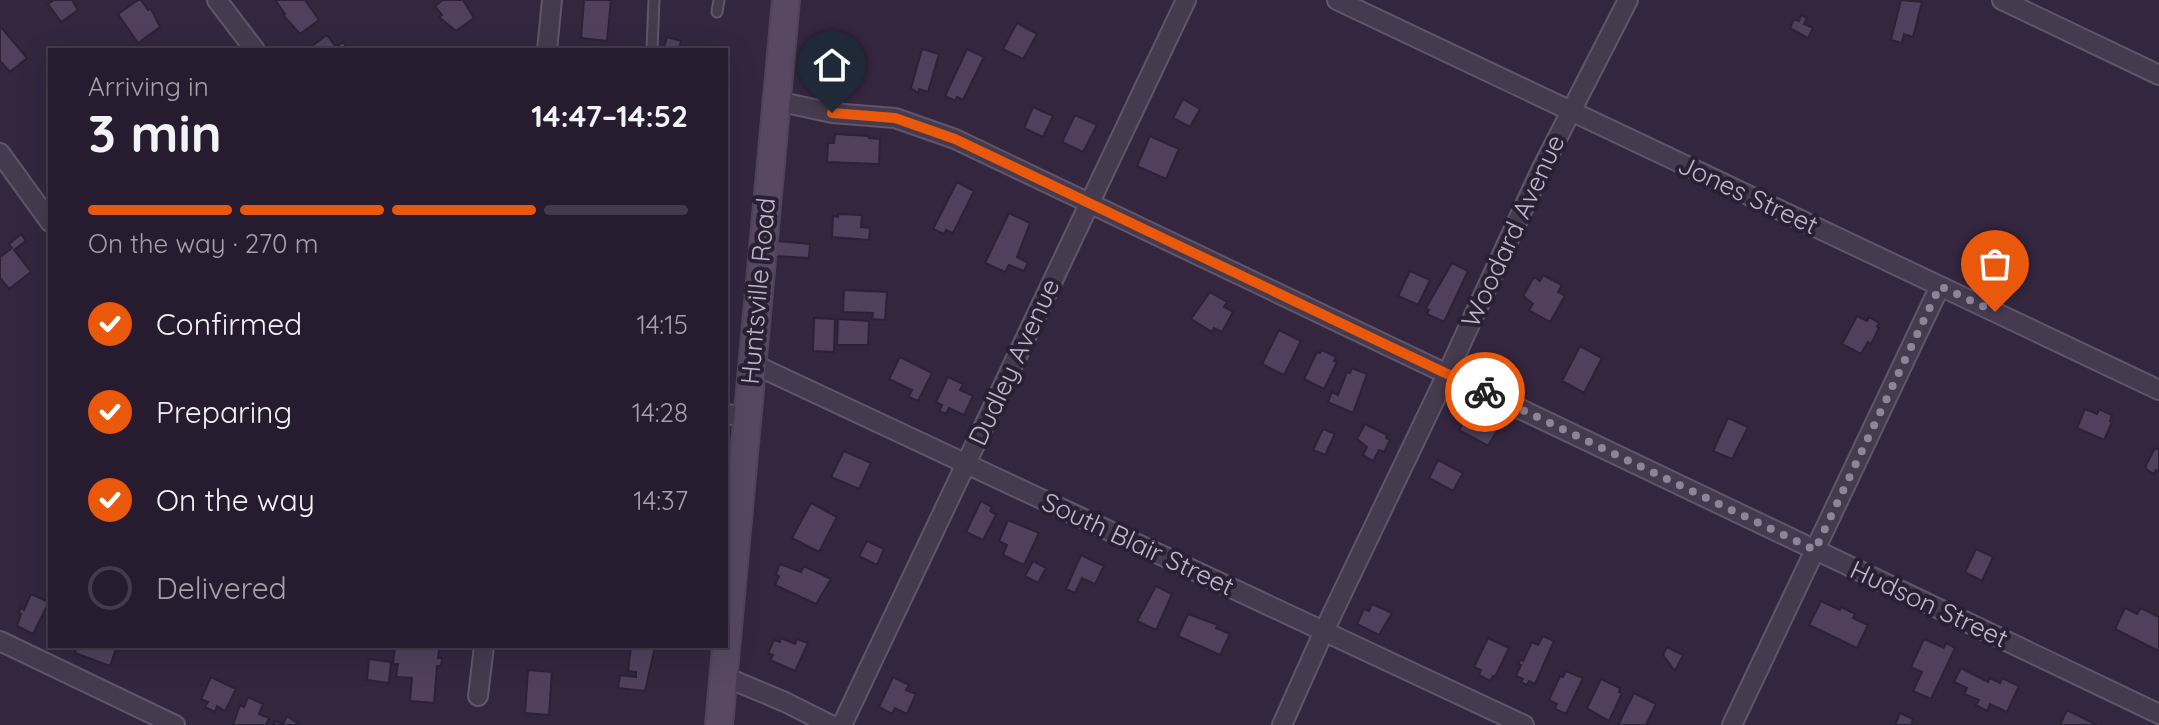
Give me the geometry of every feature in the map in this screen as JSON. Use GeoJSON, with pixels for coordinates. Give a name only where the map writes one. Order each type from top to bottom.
{"type":"FeatureCollection","features":[{"type":"Feature","properties":{"kind":"main road","name":"Huntsville Road"},"geometry":{"type":"LineString","coordinates":[[728,576],[736,415],[751,363],[786,0]]}},
{"type":"Feature","properties":{"kind":"main road","name":"Huntsville Road"},"geometry":{"type":"LineString","coordinates":[[719,725],[724,648]]}},
{"type":"Feature","properties":{"kind":"street"},"geometry":{"type":"LineString","coordinates":[[217,0],[253,48]]}},
{"type":"Feature","properties":{"kind":"street"},"geometry":{"type":"LineString","coordinates":[[537,0],[551,8],[547,48]]}},
{"type":"Feature","properties":{"kind":"street","name":"Dudley Avenue"},"geometry":{"type":"LineString","coordinates":[[842,725],[1186,0]]}},
{"type":"Feature","properties":{"kind":"street","name":"Jones Street"},"geometry":{"type":"LineString","coordinates":[[1337,0],[2159,390]]}},
{"type":"Feature","properties":{"kind":"street","name":"Woodard Avenue"},"geometry":{"type":"LineString","coordinates":[[1282,725],[1570,110],[1628,0]]}},
{"type":"Feature","properties":{"kind":"street"},"geometry":{"type":"LineString","coordinates":[[2002,0],[2159,75]]}},
{"type":"Feature","properties":{"kind":"street","name":"Hudson Street"},"geometry":{"type":"LineString","coordinates":[[777,101],[832,113],[895,118],[955,139],[2159,714]]}},
{"type":"Feature","properties":{"kind":"street"},"geometry":{"type":"LineString","coordinates":[[0,153],[48,219]]}},
{"type":"Feature","properties":{"kind":"street"},"geometry":{"type":"LineString","coordinates":[[1732,725],[1940,286]]}},
{"type":"Feature","properties":{"kind":"street","name":"South Blair Street"},"geometry":{"type":"LineString","coordinates":[[751,363],[1524,725]]}},
{"type":"Feature","properties":{"kind":"street"},"geometry":{"type":"LineString","coordinates":[[0,641],[165,723]]}},
{"type":"Feature","properties":{"kind":"street"},"geometry":{"type":"LineString","coordinates":[[478,696],[484,648]]}},
{"type":"Feature","properties":{"kind":"street"},"geometry":{"type":"LineString","coordinates":[[723,676],[831,725]]}},
{"type":"Feature","properties":{"kind":"lane"},"geometry":{"type":"LineString","coordinates":[[652,48],[654,0]]}},
{"type":"Feature","properties":{"kind":"lane"},"geometry":{"type":"LineString","coordinates":[[717,12],[719,0]]}},
{"type":"Feature","properties":{"kind":"building"},"geometry":{"type":"Polygon","coordinates":[[[54,0],[72,0],[78,10],[61,22],[48,4],[54,0]]]}},
{"type":"Feature","properties":{"kind":"building"},"geometry":{"type":"Polygon","coordinates":[[[138,0],[148,10],[151,9],[160,27],[138,43],[118,14],[138,0]]]}},
{"type":"Feature","properties":{"kind":"building"},"geometry":{"type":"Polygon","coordinates":[[[275,0],[305,0],[319,20],[300,34],[283,15],[275,0]]]}},
{"type":"Feature","properties":{"kind":"building"},"geometry":{"type":"Polygon","coordinates":[[[443,0],[463,0],[474,18],[456,31],[439,17],[442,15],[435,6],[443,0]]]}},
{"type":"Feature","properties":{"kind":"building"},"geometry":{"type":"Polygon","coordinates":[[[584,0],[611,0],[607,41],[581,38],[584,0]]]}},
{"type":"Feature","properties":{"kind":"building"},"geometry":{"type":"Polygon","coordinates":[[[1901,0],[1922,2],[1913,37],[1904,34],[1902,43],[1891,40],[1901,0]]]}},
{"type":"Feature","properties":{"kind":"building"},"geometry":{"type":"Polygon","coordinates":[[[1801,15],[1807,18],[1804,24],[1813,28],[1808,38],[1790,28],[1794,19],[1799,21],[1801,15]]]}},
{"type":"Feature","properties":{"kind":"building"},"geometry":{"type":"Polygon","coordinates":[[[1017,23],[1037,34],[1023,59],[1003,49],[1017,23]]]}},
{"type":"Feature","properties":{"kind":"building"},"geometry":{"type":"Polygon","coordinates":[[[0,26],[27,58],[10,72],[0,61],[0,26]]]}},
{"type":"Feature","properties":{"kind":"building"},"geometry":{"type":"Polygon","coordinates":[[[327,35],[336,47],[343,42],[348,48],[309,48],[327,35]]]}},
{"type":"Feature","properties":{"kind":"building"},"geometry":{"type":"Polygon","coordinates":[[[667,37],[681,41],[679,48],[664,48],[667,37]]]}},
{"type":"Feature","properties":{"kind":"building"},"geometry":{"type":"Polygon","coordinates":[[[922,49],[939,54],[928,92],[919,89],[918,93],[911,88],[922,49]]]}},
{"type":"Feature","properties":{"kind":"building"},"geometry":{"type":"Polygon","coordinates":[[[967,49],[984,57],[963,100],[957,97],[955,101],[945,96],[967,49]]]}},
{"type":"Feature","properties":{"kind":"building"},"geometry":{"type":"Polygon","coordinates":[[[1183,99],[1200,109],[1190,127],[1173,118],[1183,99]]]}},
{"type":"Feature","properties":{"kind":"building"},"geometry":{"type":"Polygon","coordinates":[[[1033,107],[1053,116],[1043,137],[1024,128],[1033,107]]]}},
{"type":"Feature","properties":{"kind":"building"},"geometry":{"type":"Polygon","coordinates":[[[1075,115],[1097,125],[1083,152],[1062,142],[1075,115]]]}},
{"type":"Feature","properties":{"kind":"building"},"geometry":{"type":"Polygon","coordinates":[[[835,134],[880,139],[879,164],[827,162],[828,143],[834,143],[835,134]]]}},
{"type":"Feature","properties":{"kind":"building"},"geometry":{"type":"Polygon","coordinates":[[[1150,136],[1179,149],[1166,179],[1137,166],[1150,136]]]}},
{"type":"Feature","properties":{"kind":"building"},"geometry":{"type":"Polygon","coordinates":[[[957,182],[974,191],[953,233],[946,230],[944,234],[933,229],[957,182]]]}},
{"type":"Feature","properties":{"kind":"building"},"geometry":{"type":"Polygon","coordinates":[[[1009,213],[1030,223],[1017,257],[1028,263],[1024,271],[1009,265],[1005,272],[985,263],[1009,213]]]}},
{"type":"Feature","properties":{"kind":"building"},"geometry":{"type":"Polygon","coordinates":[[[838,214],[862,215],[861,227],[870,228],[869,240],[832,237],[833,216],[838,217],[838,214]]]}},
{"type":"Feature","properties":{"kind":"building"},"geometry":{"type":"Polygon","coordinates":[[[21,234],[26,241],[14,250],[31,272],[9,289],[0,278],[0,257],[12,248],[9,244],[21,234]]]}},
{"type":"Feature","properties":{"kind":"building"},"geometry":{"type":"Polygon","coordinates":[[[776,241],[810,244],[809,258],[775,256],[776,241]]]}},
{"type":"Feature","properties":{"kind":"building"},"geometry":{"type":"Polygon","coordinates":[[[1452,263],[1468,271],[1444,322],[1427,314],[1429,310],[1426,308],[1452,263]]]}},
{"type":"Feature","properties":{"kind":"building"},"geometry":{"type":"Polygon","coordinates":[[[1410,271],[1430,280],[1418,305],[1398,296],[1410,271]]]}},
{"type":"Feature","properties":{"kind":"building"},"geometry":{"type":"Polygon","coordinates":[[[1543,275],[1562,285],[1558,292],[1565,296],[1550,322],[1529,310],[1533,304],[1523,296],[1534,277],[1540,281],[1543,275]]]}},
{"type":"Feature","properties":{"kind":"building"},"geometry":{"type":"Polygon","coordinates":[[[844,290],[887,292],[885,320],[872,319],[873,313],[843,312],[844,290]]]}},
{"type":"Feature","properties":{"kind":"building"},"geometry":{"type":"Polygon","coordinates":[[[1210,292],[1227,302],[1224,307],[1233,312],[1222,332],[1214,328],[1212,332],[1191,319],[1210,292]]]}},
{"type":"Feature","properties":{"kind":"building"},"geometry":{"type":"Polygon","coordinates":[[[1857,316],[1867,321],[1869,317],[1879,323],[1871,344],[1868,342],[1861,354],[1842,344],[1857,316]]]}},
{"type":"Feature","properties":{"kind":"building"},"geometry":{"type":"Polygon","coordinates":[[[814,318],[835,319],[834,352],[813,351],[814,318]]]}},
{"type":"Feature","properties":{"kind":"building"},"geometry":{"type":"Polygon","coordinates":[[[838,319],[869,321],[868,345],[837,345],[838,319]]]}},
{"type":"Feature","properties":{"kind":"building"},"geometry":{"type":"Polygon","coordinates":[[[1279,330],[1301,341],[1284,375],[1262,364],[1279,330]]]}},
{"type":"Feature","properties":{"kind":"building"},"geometry":{"type":"Polygon","coordinates":[[[1580,346],[1602,358],[1584,393],[1562,381],[1580,346]]]}},
{"type":"Feature","properties":{"kind":"building"},"geometry":{"type":"Polygon","coordinates":[[[1322,350],[1336,357],[1334,361],[1337,362],[1324,389],[1304,379],[1317,352],[1322,350]]]}},
{"type":"Feature","properties":{"kind":"building"},"geometry":{"type":"Polygon","coordinates":[[[900,357],[932,373],[918,401],[909,397],[912,390],[889,379],[900,357]]]}},
{"type":"Feature","properties":{"kind":"building"},"geometry":{"type":"Polygon","coordinates":[[[1352,368],[1367,374],[1353,413],[1328,402],[1332,392],[1338,395],[1347,372],[1350,373],[1352,368]]]}},
{"type":"Feature","properties":{"kind":"building"},"geometry":{"type":"Polygon","coordinates":[[[948,377],[963,384],[960,390],[973,396],[964,415],[949,408],[946,414],[939,411],[942,405],[936,402],[948,377]]]}},
{"type":"Feature","properties":{"kind":"building"},"geometry":{"type":"Polygon","coordinates":[[[1467,407],[1498,429],[1488,446],[1459,430],[1464,422],[1460,419],[1467,407]]]}},
{"type":"Feature","properties":{"kind":"building"},"geometry":{"type":"Polygon","coordinates":[[[2085,409],[2097,414],[2099,409],[2112,415],[2104,440],[2077,428],[2085,409]]]}},
{"type":"Feature","properties":{"kind":"building"},"geometry":{"type":"Polygon","coordinates":[[[1728,418],[1748,427],[1732,459],[1713,451],[1728,418]]]}},
{"type":"Feature","properties":{"kind":"building"},"geometry":{"type":"Polygon","coordinates":[[[1365,424],[1387,435],[1386,438],[1390,440],[1384,452],[1379,450],[1373,461],[1363,455],[1367,447],[1357,439],[1365,424]]]}},
{"type":"Feature","properties":{"kind":"building"},"geometry":{"type":"Polygon","coordinates":[[[1323,429],[1335,434],[1325,455],[1313,450],[1323,429]]]}},
{"type":"Feature","properties":{"kind":"building"},"geometry":{"type":"Polygon","coordinates":[[[2155,448],[2159,450],[2159,472],[2156,470],[2154,474],[2146,469],[2146,465],[2155,448]]]}},
{"type":"Feature","properties":{"kind":"building"},"geometry":{"type":"Polygon","coordinates":[[[844,451],[871,463],[859,489],[831,477],[844,451]]]}},
{"type":"Feature","properties":{"kind":"building"},"geometry":{"type":"Polygon","coordinates":[[[1438,460],[1463,473],[1453,491],[1429,478],[1438,460]]]}},
{"type":"Feature","properties":{"kind":"building"},"geometry":{"type":"Polygon","coordinates":[[[981,501],[992,507],[990,511],[996,515],[983,540],[966,532],[981,501]]]}},
{"type":"Feature","properties":{"kind":"building"},"geometry":{"type":"Polygon","coordinates":[[[811,503],[837,517],[819,552],[792,538],[811,503]]]}},
{"type":"Feature","properties":{"kind":"building"},"geometry":{"type":"Polygon","coordinates":[[[1008,520],[1039,533],[1024,565],[1003,555],[1007,545],[999,541],[1008,520]]]}},
{"type":"Feature","properties":{"kind":"building"},"geometry":{"type":"Polygon","coordinates":[[[867,541],[884,549],[877,565],[859,556],[867,541]]]}},
{"type":"Feature","properties":{"kind":"building"},"geometry":{"type":"Polygon","coordinates":[[[1976,549],[1993,557],[1982,581],[1965,572],[1976,549]]]}},
{"type":"Feature","properties":{"kind":"building"},"geometry":{"type":"Polygon","coordinates":[[[1081,555],[1104,566],[1095,584],[1082,578],[1075,593],[1066,589],[1081,555]]]}},
{"type":"Feature","properties":{"kind":"building"},"geometry":{"type":"Polygon","coordinates":[[[1033,561],[1046,568],[1038,583],[1025,576],[1033,561]]]}},
{"type":"Feature","properties":{"kind":"building"},"geometry":{"type":"Polygon","coordinates":[[[780,564],[801,572],[804,566],[831,579],[816,604],[775,585],[780,564]]]}},
{"type":"Feature","properties":{"kind":"building"},"geometry":{"type":"Polygon","coordinates":[[[1156,586],[1172,594],[1156,630],[1137,621],[1156,586]]]}},
{"type":"Feature","properties":{"kind":"building"},"geometry":{"type":"Polygon","coordinates":[[[31,594],[48,602],[33,634],[17,626],[21,614],[18,613],[21,608],[24,610],[31,594]]]}},
{"type":"Feature","properties":{"kind":"building"},"geometry":{"type":"Polygon","coordinates":[[[1821,601],[1855,614],[1853,618],[1868,625],[1857,648],[1809,625],[1821,601]]]}},
{"type":"Feature","properties":{"kind":"building"},"geometry":{"type":"Polygon","coordinates":[[[1372,604],[1392,613],[1379,635],[1357,624],[1364,609],[1369,611],[1372,604]]]}},
{"type":"Feature","properties":{"kind":"building"},"geometry":{"type":"Polygon","coordinates":[[[2125,608],[2137,614],[2141,608],[2159,617],[2159,651],[2115,629],[2125,608]]]}},
{"type":"Feature","properties":{"kind":"building"},"geometry":{"type":"Polygon","coordinates":[[[1188,614],[1218,625],[1216,628],[1230,634],[1220,655],[1178,636],[1188,614]]]}},
{"type":"Feature","properties":{"kind":"building"},"geometry":{"type":"Polygon","coordinates":[[[1543,636],[1554,641],[1535,684],[1529,681],[1527,685],[1516,676],[1521,665],[1518,664],[1521,659],[1523,661],[1532,642],[1538,645],[1543,636]]]}},
{"type":"Feature","properties":{"kind":"building"},"geometry":{"type":"Polygon","coordinates":[[[781,638],[795,644],[797,639],[808,643],[795,671],[770,660],[773,655],[768,653],[774,640],[780,642],[781,638]]]}},
{"type":"Feature","properties":{"kind":"building"},"geometry":{"type":"Polygon","coordinates":[[[1488,638],[1509,648],[1490,681],[1479,675],[1481,670],[1474,667],[1488,638]]]}},
{"type":"Feature","properties":{"kind":"building"},"geometry":{"type":"Polygon","coordinates":[[[1924,639],[1944,648],[1946,643],[1955,648],[1931,699],[1913,691],[1922,672],[1911,667],[1924,639]]]}},
{"type":"Feature","properties":{"kind":"building"},"geometry":{"type":"Polygon","coordinates":[[[1667,647],[1683,655],[1675,671],[1663,655],[1667,647]]]}},
{"type":"Feature","properties":{"kind":"building"},"geometry":{"type":"Polygon","coordinates":[[[76,648],[116,648],[110,666],[75,653],[76,648]]]}},
{"type":"Feature","properties":{"kind":"building"},"geometry":{"type":"Polygon","coordinates":[[[395,648],[439,649],[438,658],[442,658],[441,666],[437,666],[434,703],[410,701],[412,678],[396,677],[398,664],[393,664],[395,648]]]}},
{"type":"Feature","properties":{"kind":"building"},"geometry":{"type":"Polygon","coordinates":[[[631,648],[655,648],[645,691],[618,688],[620,675],[636,677],[636,672],[628,671],[631,648]]]}},
{"type":"Feature","properties":{"kind":"building"},"geometry":{"type":"Polygon","coordinates":[[[369,659],[391,662],[389,683],[367,680],[369,659]]]}},
{"type":"Feature","properties":{"kind":"building"},"geometry":{"type":"Polygon","coordinates":[[[1961,668],[1988,682],[1990,678],[2000,683],[2002,678],[2019,686],[2007,712],[1990,704],[1987,711],[1976,705],[1979,700],[1964,694],[1967,688],[1954,682],[1961,668]]]}},
{"type":"Feature","properties":{"kind":"building"},"geometry":{"type":"Polygon","coordinates":[[[528,670],[552,672],[549,715],[525,713],[528,670]]]}},
{"type":"Feature","properties":{"kind":"building"},"geometry":{"type":"Polygon","coordinates":[[[1566,671],[1583,678],[1566,714],[1555,709],[1557,704],[1549,700],[1560,676],[1563,677],[1566,671]]]}},
{"type":"Feature","properties":{"kind":"building"},"geometry":{"type":"Polygon","coordinates":[[[211,677],[236,689],[225,711],[217,706],[215,712],[205,707],[208,702],[201,699],[211,677]]]}},
{"type":"Feature","properties":{"kind":"building"},"geometry":{"type":"Polygon","coordinates":[[[893,677],[909,685],[906,690],[916,694],[907,714],[895,708],[892,714],[879,707],[893,677]]]}},
{"type":"Feature","properties":{"kind":"building"},"geometry":{"type":"Polygon","coordinates":[[[1601,679],[1620,688],[1619,692],[1622,693],[1609,721],[1587,708],[1601,679]]]}},
{"type":"Feature","properties":{"kind":"building"},"geometry":{"type":"Polygon","coordinates":[[[1634,693],[1656,704],[1646,725],[1618,725],[1634,693]]]}},
{"type":"Feature","properties":{"kind":"building"},"geometry":{"type":"Polygon","coordinates":[[[248,697],[263,704],[259,714],[269,718],[266,725],[233,725],[240,705],[244,707],[248,697]]]}},
{"type":"Feature","properties":{"kind":"building"},"geometry":{"type":"Polygon","coordinates":[[[2067,710],[2097,725],[2060,725],[2067,710]]]}},
{"type":"Feature","properties":{"kind":"building"},"geometry":{"type":"Polygon","coordinates":[[[1900,713],[1913,719],[1911,725],[1895,725],[1900,713]]]}},
{"type":"Feature","properties":{"kind":"building"},"geometry":{"type":"Polygon","coordinates":[[[287,716],[300,725],[274,725],[275,721],[283,724],[287,716]]]}},
{"type":"Feature","properties":{"kind":"way so far"},"geometry":{"type":"LineString","coordinates":[[1485,392],[1815,550],[1940,286],[1995,312]]}},
{"type":"Feature","properties":{"kind":"route"},"geometry":{"type":"LineString","coordinates":[[832,113],[895,118],[955,139],[1485,392]]}}]}
